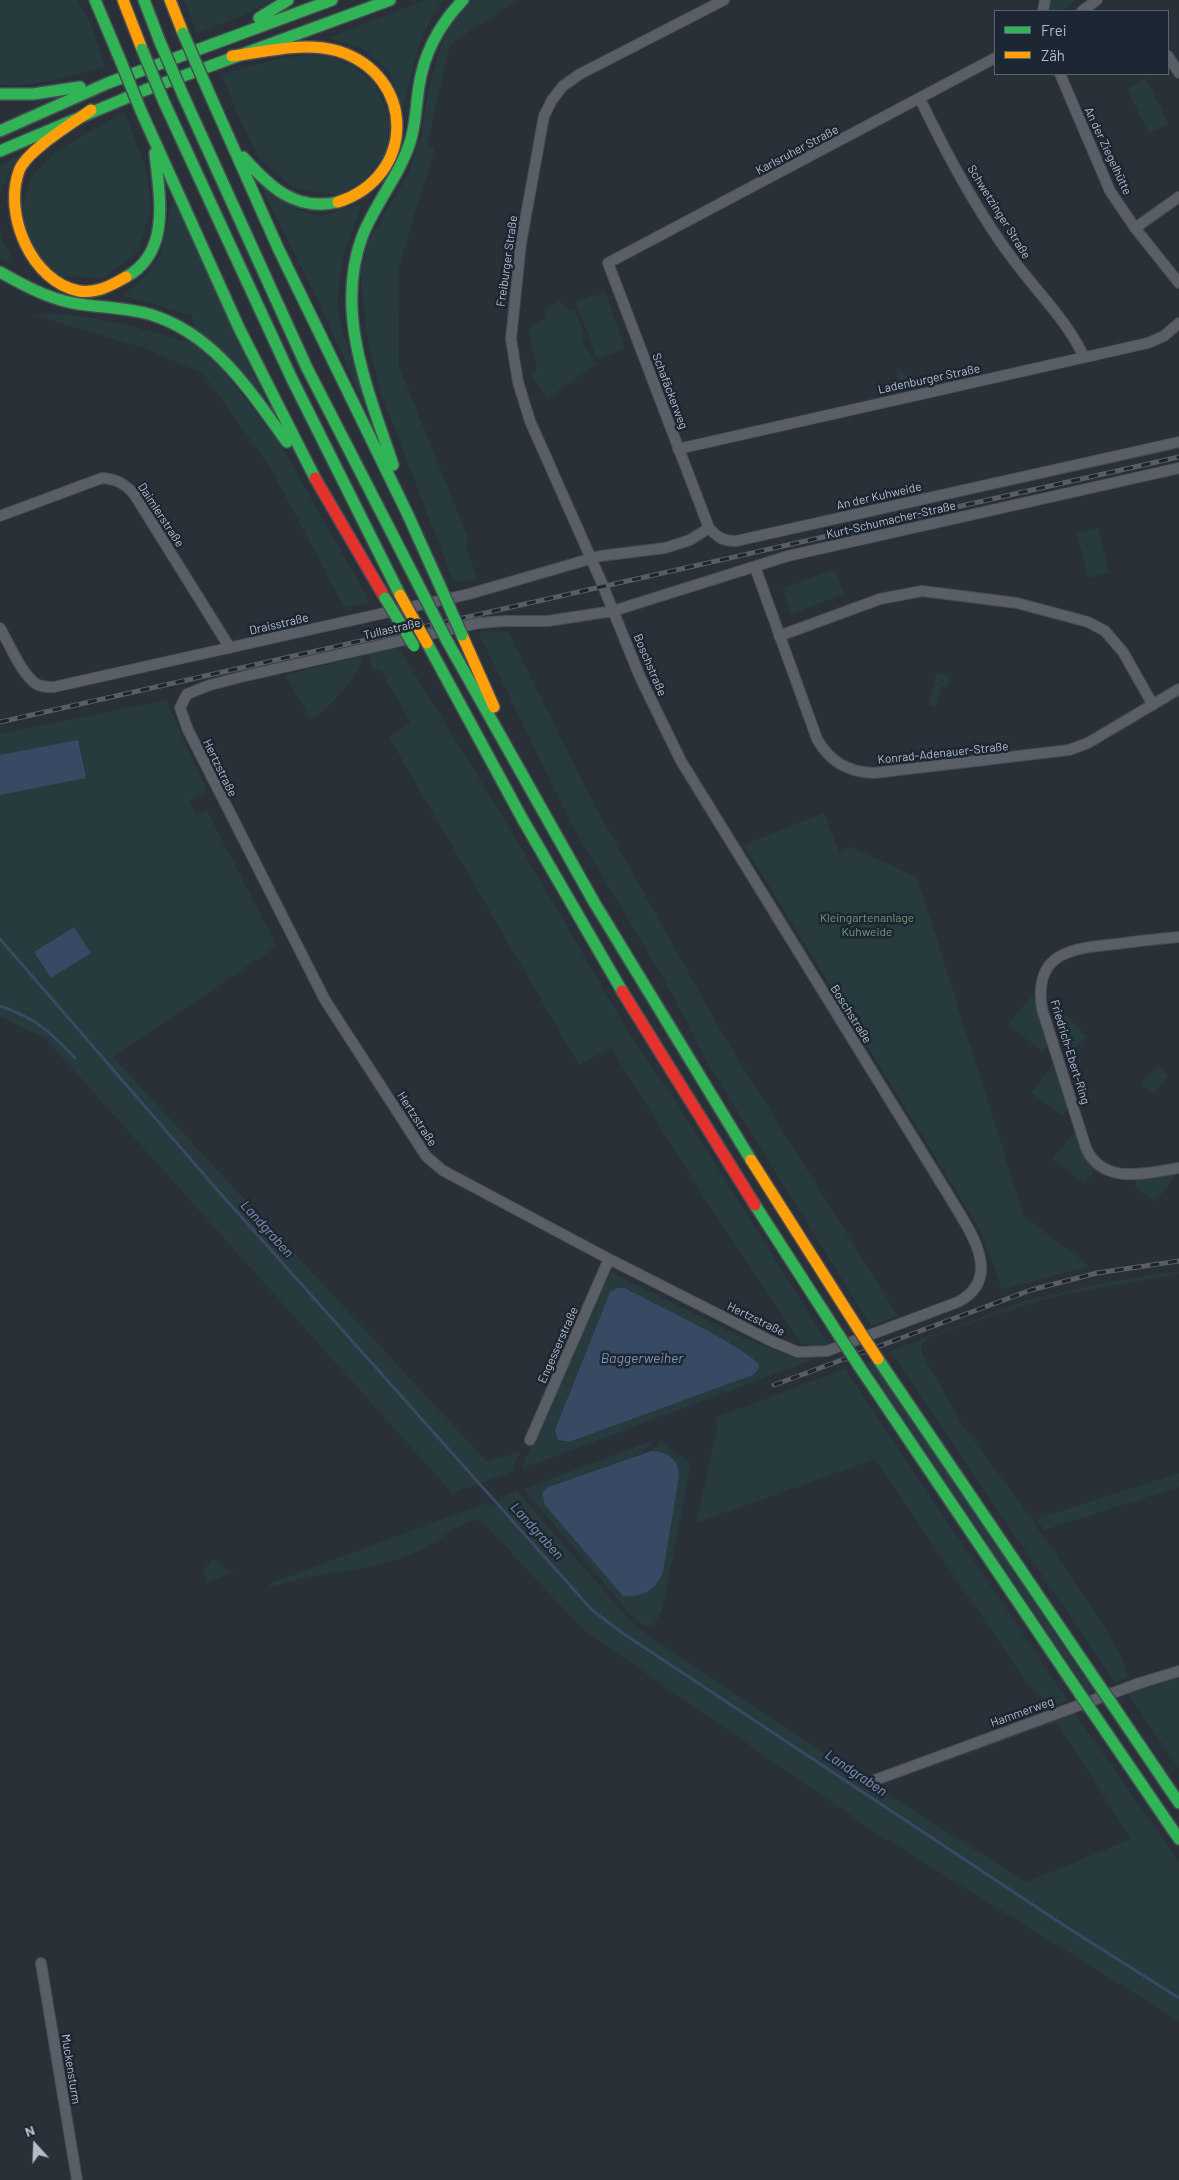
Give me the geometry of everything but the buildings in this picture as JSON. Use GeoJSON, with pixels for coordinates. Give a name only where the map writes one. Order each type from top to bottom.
{"type":"FeatureCollection","features":[{"type":"Feature","properties":{"kind":"highway"},"geometry":{"type":"LineString","coordinates":[[95,0],[141,111],[209,263],[274,400],[385,598],[419,654],[475,736]]}},
{"type":"Feature","properties":{"kind":"highway"},"geometry":{"type":"LineString","coordinates":[[123,0],[164,102],[291,377],[400,595],[521,819],[657,1049],[840,1337],[1179,1839]]}},
{"type":"Feature","properties":{"kind":"highway"},"geometry":{"type":"LineString","coordinates":[[144,0],[183,95],[307,368],[446,638],[523,779],[676,1038],[859,1330],[1179,1803]]}},
{"type":"Feature","properties":{"kind":"highway"},"geometry":{"type":"LineString","coordinates":[[232,35],[288,0]]}},
{"type":"Feature","properties":{"kind":"highway"},"geometry":{"type":"LineString","coordinates":[[0,131],[108,83],[232,35],[332,0]]}},
{"type":"Feature","properties":{"kind":"highway"},"geometry":{"type":"LineString","coordinates":[[0,151],[91,110],[232,56],[390,0]]}},
{"type":"Feature","properties":{"kind":"highway"},"geometry":{"type":"LineString","coordinates":[[408,516],[358,349],[351,312],[351,282],[356,254],[362,237],[406,154],[412,134],[420,79],[431,44],[450,14],[463,0]]}},
{"type":"Feature","properties":{"kind":"highway"},"geometry":{"type":"LineString","coordinates":[[171,2],[232,145],[325,348],[408,516],[484,682],[523,779]]}},
{"type":"Feature","properties":{"kind":"highway"},"geometry":{"type":"LineString","coordinates":[[232,56],[310,48],[338,51],[351,56],[370,67],[384,83],[394,103],[398,124],[392,156],[382,175],[356,196],[325,205],[295,200],[276,191],[232,145]]}},
{"type":"Feature","properties":{"kind":"highway"},"geometry":{"type":"LineString","coordinates":[[0,94],[33,94],[108,83]]}},
{"type":"Feature","properties":{"kind":"highway"},"geometry":{"type":"LineString","coordinates":[[8,232],[6,214],[8,195],[20,169],[39,149],[91,110]]}},
{"type":"Feature","properties":{"kind":"highway"},"geometry":{"type":"LineString","coordinates":[[15,250],[25,265],[42,279],[74,291],[106,288],[135,272],[154,245],[160,224],[161,211],[153,137]]}},
{"type":"Feature","properties":{"kind":"highway"},"geometry":{"type":"LineString","coordinates":[[0,272],[53,298],[83,305],[152,315],[178,325],[200,339],[220,355],[244,383],[329,501]]}},
{"type":"Feature","properties":{"kind":"street","name":"Freiburger Straße"},"geometry":{"type":"LineString","coordinates":[[613,610],[530,421],[518,382],[511,339],[521,243],[544,116],[552,100],[563,86],[580,74],[724,0]]}},
{"type":"Feature","properties":{"kind":"street"},"geometry":{"type":"LineString","coordinates":[[1083,10],[1097,0]]}},
{"type":"Feature","properties":{"kind":"street"},"geometry":{"type":"LineString","coordinates":[[1169,58],[1179,73]]}},
{"type":"Feature","properties":{"kind":"street","name":"Karlsruher Straße"},"geometry":{"type":"LineString","coordinates":[[608,262],[994,59]]}},
{"type":"Feature","properties":{"kind":"street","name":"An der Ziegelhütte"},"geometry":{"type":"LineString","coordinates":[[1060,75],[1104,178],[1135,228],[1179,282]]}},
{"type":"Feature","properties":{"kind":"street","name":"Schwetzinger Straße"},"geometry":{"type":"LineString","coordinates":[[920,99],[952,161],[1006,250],[1063,322],[1084,357]]}},
{"type":"Feature","properties":{"kind":"street"},"geometry":{"type":"LineString","coordinates":[[1135,228],[1179,198]]}},
{"type":"Feature","properties":{"kind":"street","name":"Schafäckerweg"},"geometry":{"type":"LineString","coordinates":[[608,262],[709,528]]}},
{"type":"Feature","properties":{"kind":"street","name":"Ladenburger Straße"},"geometry":{"type":"LineString","coordinates":[[678,449],[1148,343],[1164,336],[1179,323]]}},
{"type":"Feature","properties":{"kind":"street","name":"An der Kuhweide"},"geometry":{"type":"LineString","coordinates":[[709,528],[717,537],[726,541],[736,541],[1179,442]]}},
{"type":"Feature","properties":{"kind":"street","name":"Kurt-Schumacher-Straße"},"geometry":{"type":"LineString","coordinates":[[613,610],[788,556],[1179,468]]}},
{"type":"Feature","properties":{"kind":"street","name":"Daimlerstraße"},"geometry":{"type":"LineString","coordinates":[[0,516],[102,478],[114,479],[125,484],[134,494],[230,648]]}},
{"type":"Feature","properties":{"kind":"street"},"geometry":{"type":"LineString","coordinates":[[590,559],[665,548],[690,540],[709,528]]}},
{"type":"Feature","properties":{"kind":"street","name":"Draisstraße"},"geometry":{"type":"LineString","coordinates":[[0,628],[27,674],[35,683],[54,687],[469,594],[590,559]]}},
{"type":"Feature","properties":{"kind":"street","name":"Konrad-Adenauer-Straße"},"geometry":{"type":"LineString","coordinates":[[755,567],[817,739],[824,751],[840,766],[861,773],[1069,750],[1088,743],[1179,689]]}},
{"type":"Feature","properties":{"kind":"street"},"geometry":{"type":"LineString","coordinates":[[779,636],[880,599],[922,591],[1017,603],[1088,622],[1105,631],[1123,652],[1153,705]]}},
{"type":"Feature","properties":{"kind":"street","name":"Tullastraße"},"geometry":{"type":"LineString","coordinates":[[183,698],[193,690],[210,685],[479,623],[505,620],[548,622],[613,610]]}},
{"type":"Feature","properties":{"kind":"street","name":"Boschstraße"},"geometry":{"type":"LineString","coordinates":[[613,610],[640,677],[681,761],[949,1196],[981,1258],[979,1280],[965,1299],[827,1351]]}},
{"type":"Feature","properties":{"kind":"street","name":"Hertzstraße"},"geometry":{"type":"LineString","coordinates":[[183,698],[180,708],[188,730],[325,1000],[420,1148],[442,1170],[609,1259],[771,1341],[798,1352],[827,1351]]}},
{"type":"Feature","properties":{"kind":"street","name":"Friedrich-Ebert-Ring"},"geometry":{"type":"LineString","coordinates":[[1179,936],[1088,947],[1064,953],[1048,965],[1043,974],[1039,992],[1042,1009],[1086,1148],[1092,1159],[1107,1170],[1122,1175],[1179,1168]]}},
{"type":"Feature","properties":{"kind":"street","name":"Engesserstraße"},"geometry":{"type":"LineString","coordinates":[[530,1440],[609,1259]]}},
{"type":"Feature","properties":{"kind":"street","name":"Hammerweg"},"geometry":{"type":"LineString","coordinates":[[875,1780],[1140,1683],[1179,1671]]}},
{"type":"Feature","properties":{"kind":"street","name":"Muckensturm"},"geometry":{"type":"LineString","coordinates":[[41,1963],[77,2180]]}},
{"type":"Feature","properties":{"kind":"green space"},"geometry":{"type":"Polygon","coordinates":[[[0,0],[77,0],[90,22],[106,67],[40,83],[0,85],[0,0]]]}},
{"type":"Feature","properties":{"kind":"green space"},"geometry":{"type":"Polygon","coordinates":[[[184,0],[272,0],[250,13],[197,33],[184,0]]]}},
{"type":"Feature","properties":{"kind":"green space"},"geometry":{"type":"Polygon","coordinates":[[[426,0],[444,0],[435,11],[422,37],[403,109],[389,72],[363,48],[327,38],[426,0]]]}},
{"type":"Feature","properties":{"kind":"green space"},"geometry":{"type":"Polygon","coordinates":[[[472,0],[517,0],[450,44],[427,146],[435,148],[398,270],[399,366],[468,538],[466,548],[477,577],[454,583],[381,393],[368,343],[360,273],[369,240],[407,176],[421,138],[428,90],[443,40],[455,19],[472,0]]]}},
{"type":"Feature","properties":{"kind":"green space"},"geometry":{"type":"Polygon","coordinates":[[[1048,0],[1077,0],[1061,10],[1047,9],[1048,0]]]}},
{"type":"Feature","properties":{"kind":"green space"},"geometry":{"type":"Polygon","coordinates":[[[309,55],[333,57],[353,67],[376,85],[390,121],[385,154],[363,182],[337,195],[293,188],[260,159],[236,111],[222,74],[286,57],[309,55]]]}},
{"type":"Feature","properties":{"kind":"green space"},"geometry":{"type":"Polygon","coordinates":[[[1146,79],[1169,125],[1149,134],[1127,89],[1146,79]]]}},
{"type":"Feature","properties":{"kind":"green space"},"geometry":{"type":"Polygon","coordinates":[[[124,112],[146,167],[151,210],[138,252],[103,278],[59,276],[31,252],[20,217],[31,178],[55,152],[124,112]]]}},
{"type":"Feature","properties":{"kind":"green space"},"geometry":{"type":"Polygon","coordinates":[[[28,150],[11,168],[0,195],[0,165],[28,150]]]}},
{"type":"Feature","properties":{"kind":"green space"},"geometry":{"type":"Polygon","coordinates":[[[260,185],[297,209],[320,216],[362,204],[342,261],[337,304],[343,333],[378,436],[319,302],[260,185]]]}},
{"type":"Feature","properties":{"kind":"green space"},"geometry":{"type":"Polygon","coordinates":[[[173,199],[273,415],[223,371],[278,440],[370,602],[345,608],[270,467],[203,374],[147,349],[33,315],[73,315],[94,318],[195,344],[192,315],[123,296],[147,274],[160,256],[173,199]]]}},
{"type":"Feature","properties":{"kind":"green space"},"geometry":{"type":"Polygon","coordinates":[[[0,221],[1,237],[10,254],[8,263],[0,259],[0,221]]]}},
{"type":"Feature","properties":{"kind":"green space"},"geometry":{"type":"Polygon","coordinates":[[[605,292],[625,348],[597,359],[576,302],[605,292]]]}},
{"type":"Feature","properties":{"kind":"green space"},"geometry":{"type":"Polygon","coordinates":[[[560,301],[566,308],[575,310],[585,336],[581,340],[597,364],[547,399],[530,374],[537,369],[528,328],[546,317],[543,310],[560,301]]]}},
{"type":"Feature","properties":{"kind":"green space"},"geometry":{"type":"Polygon","coordinates":[[[900,370],[906,375],[909,382],[903,391],[898,394],[893,393],[890,389],[898,379],[897,371],[900,370]]]}},
{"type":"Feature","properties":{"kind":"green space"},"geometry":{"type":"Polygon","coordinates":[[[1098,528],[1109,573],[1088,578],[1077,533],[1098,528]]]}},
{"type":"Feature","properties":{"kind":"green space"},"geometry":{"type":"Polygon","coordinates":[[[835,569],[844,594],[791,614],[782,589],[835,569]]]}},
{"type":"Feature","properties":{"kind":"green space"},"geometry":{"type":"Polygon","coordinates":[[[508,631],[589,795],[724,1036],[898,1316],[871,1326],[710,1067],[665,981],[573,827],[478,632],[508,631]]]}},
{"type":"Feature","properties":{"kind":"green space"},"geometry":{"type":"Polygon","coordinates":[[[398,647],[497,807],[631,1036],[675,1100],[829,1345],[816,1346],[801,1343],[705,1199],[611,1048],[579,1065],[389,737],[411,723],[380,669],[372,671],[370,653],[398,647]]]}},
{"type":"Feature","properties":{"kind":"green space"},"geometry":{"type":"Polygon","coordinates":[[[358,657],[362,661],[348,685],[333,701],[311,719],[285,675],[358,657]]]}},
{"type":"Feature","properties":{"kind":"green space"},"geometry":{"type":"Polygon","coordinates":[[[936,673],[950,676],[948,687],[941,686],[936,707],[929,705],[936,673]]]}},
{"type":"Feature","properties":{"kind":"green space"},"geometry":{"type":"Polygon","coordinates":[[[166,700],[207,791],[189,800],[197,816],[207,811],[277,946],[113,1057],[487,1462],[521,1451],[511,1472],[452,1493],[46,1039],[0,1017],[0,734],[166,700]]]}},
{"type":"Feature","properties":{"kind":"green space","name":"Kleingartenanlage Kuhweide"},"geometry":{"type":"Polygon","coordinates":[[[824,813],[840,855],[848,846],[917,877],[1024,1216],[1089,1266],[1002,1290],[982,1233],[744,845],[824,813]]]}},
{"type":"Feature","properties":{"kind":"green space"},"geometry":{"type":"Polygon","coordinates":[[[1033,994],[1048,1045],[1042,1051],[1008,1024],[1033,994]]]}},
{"type":"Feature","properties":{"kind":"green space"},"geometry":{"type":"Polygon","coordinates":[[[1053,1010],[1066,1015],[1087,1037],[1067,1055],[1053,1010]]]}},
{"type":"Feature","properties":{"kind":"green space"},"geometry":{"type":"Polygon","coordinates":[[[1054,1063],[1068,1109],[1062,1116],[1031,1092],[1054,1063]]]}},
{"type":"Feature","properties":{"kind":"green space"},"geometry":{"type":"Polygon","coordinates":[[[1159,1066],[1168,1076],[1153,1095],[1141,1083],[1159,1066]]]}},
{"type":"Feature","properties":{"kind":"green space"},"geometry":{"type":"Polygon","coordinates":[[[1075,1132],[1081,1148],[1097,1169],[1084,1183],[1052,1159],[1075,1132]]]}},
{"type":"Feature","properties":{"kind":"green space"},"geometry":{"type":"Polygon","coordinates":[[[1177,1174],[1155,1202],[1135,1187],[1136,1180],[1177,1174]]]}},
{"type":"Feature","properties":{"kind":"green space"},"geometry":{"type":"Polygon","coordinates":[[[1179,1271],[1179,1274],[1076,1292],[1038,1301],[928,1338],[921,1344],[922,1354],[962,1424],[1028,1514],[1103,1624],[1123,1659],[1127,1677],[1115,1683],[890,1351],[1025,1301],[1107,1282],[1179,1271]]]}},
{"type":"Feature","properties":{"kind":"green space"},"geometry":{"type":"Polygon","coordinates":[[[611,1272],[743,1338],[796,1358],[815,1359],[521,1469],[611,1272]],[[625,1288],[616,1289],[555,1435],[562,1442],[569,1442],[753,1375],[758,1370],[737,1348],[625,1288]]]}},
{"type":"Feature","properties":{"kind":"green space"},"geometry":{"type":"Polygon","coordinates":[[[872,1361],[1093,1690],[1088,1692],[867,1364],[872,1361]]]}},
{"type":"Feature","properties":{"kind":"green space"},"geometry":{"type":"Polygon","coordinates":[[[845,1369],[1068,1701],[1054,1705],[1029,1686],[875,1459],[696,1523],[718,1424],[714,1418],[845,1369]]]}},
{"type":"Feature","properties":{"kind":"green space"},"geometry":{"type":"Polygon","coordinates":[[[654,1440],[642,1453],[548,1487],[542,1493],[675,1459],[669,1454],[651,1451],[661,1442],[691,1464],[662,1611],[653,1625],[647,1625],[632,1616],[524,1489],[654,1440]]]}},
{"type":"Feature","properties":{"kind":"green space"},"geometry":{"type":"Polygon","coordinates":[[[1179,1473],[1179,1487],[1044,1530],[1037,1519],[1179,1473]]]}},
{"type":"Feature","properties":{"kind":"green space"},"geometry":{"type":"Polygon","coordinates":[[[517,1491],[636,1627],[848,1769],[1026,1882],[1131,1839],[1057,1722],[937,1765],[935,1757],[1071,1708],[1179,1862],[1179,2021],[870,1829],[581,1628],[482,1521],[469,1522],[413,1554],[389,1562],[311,1576],[270,1588],[271,1583],[489,1502],[494,1506],[502,1497],[517,1491]]]}},
{"type":"Feature","properties":{"kind":"green space"},"geometry":{"type":"Polygon","coordinates":[[[213,1559],[227,1570],[236,1572],[206,1583],[207,1578],[202,1571],[213,1559]]]}},
{"type":"Feature","properties":{"kind":"green space"},"geometry":{"type":"Polygon","coordinates":[[[1179,1673],[1179,1769],[1127,1692],[1179,1673]]]}},
{"type":"Feature","properties":{"kind":"water"},"geometry":{"type":"Polygon","coordinates":[[[78,740],[86,778],[0,795],[0,755],[78,740]]]}},
{"type":"Feature","properties":{"kind":"water"},"geometry":{"type":"Polygon","coordinates":[[[74,927],[91,953],[51,978],[34,952],[74,927]]]}},
{"type":"Feature","properties":{"kind":"water","name":"Baggerweiher"},"geometry":{"type":"Polygon","coordinates":[[[617,1288],[625,1288],[737,1347],[759,1365],[758,1370],[753,1375],[569,1442],[558,1440],[555,1430],[610,1292],[617,1288]]]}},
{"type":"Feature","properties":{"kind":"water"},"geometry":{"type":"Polygon","coordinates":[[[651,1451],[663,1453],[671,1457],[677,1465],[679,1476],[663,1572],[656,1584],[648,1592],[637,1596],[623,1596],[545,1505],[542,1493],[548,1487],[651,1451]]]}},
{"type":"Feature","properties":{"kind":"waterway","name":"Landgraben"},"geometry":{"type":"LineString","coordinates":[[0,939],[213,1185],[592,1610],[621,1632],[1065,1926],[1179,1998]]}},
{"type":"Feature","properties":{"kind":"waterway"},"geometry":{"type":"LineString","coordinates":[[0,1006],[24,1016],[41,1026],[75,1058]]}},
{"type":"Feature","properties":{"kind":"railway"},"geometry":{"type":"LineString","coordinates":[[0,722],[1179,457]]}},
{"type":"Feature","properties":{"kind":"railway"},"geometry":{"type":"LineString","coordinates":[[774,1385],[1031,1290],[1097,1273],[1179,1261]]}},
{"type":"Feature","properties":{"kind":"traffic: fast"},"geometry":{"type":"LineString","coordinates":[[95,0],[119,57]]}},
{"type":"Feature","properties":{"kind":"traffic: fast"},"geometry":{"type":"LineString","coordinates":[[144,0],[160,42]]}},
{"type":"Feature","properties":{"kind":"traffic: fast"},"geometry":{"type":"LineString","coordinates":[[259,18],[288,0]]}},
{"type":"Feature","properties":{"kind":"traffic: fast"},"geometry":{"type":"LineString","coordinates":[[0,131],[108,83],[332,0]]}},
{"type":"Feature","properties":{"kind":"traffic: fast"},"geometry":{"type":"LineString","coordinates":[[0,151],[145,90],[390,0]]}},
{"type":"Feature","properties":{"kind":"traffic: fast"},"geometry":{"type":"LineString","coordinates":[[393,465],[365,381],[358,352],[353,324],[354,266],[367,224],[407,152],[414,126],[421,74],[429,51],[440,29],[463,0]]}},
{"type":"Feature","properties":{"kind":"traffic: fast"},"geometry":{"type":"LineString","coordinates":[[183,33],[206,86]]}},
{"type":"Feature","properties":{"kind":"traffic: fast"},"geometry":{"type":"LineString","coordinates":[[160,42],[183,95]]}},
{"type":"Feature","properties":{"kind":"traffic: fast"},"geometry":{"type":"LineString","coordinates":[[142,49],[164,102]]}},
{"type":"Feature","properties":{"kind":"traffic: fast"},"geometry":{"type":"LineString","coordinates":[[119,57],[141,111]]}},
{"type":"Feature","properties":{"kind":"traffic: fast"},"geometry":{"type":"LineString","coordinates":[[206,86],[278,248],[408,515],[440,586]]}},
{"type":"Feature","properties":{"kind":"traffic: fast"},"geometry":{"type":"LineString","coordinates":[[0,94],[33,94],[80,87]]}},
{"type":"Feature","properties":{"kind":"traffic: fast"},"geometry":{"type":"LineString","coordinates":[[183,95],[307,368],[421,590]]}},
{"type":"Feature","properties":{"kind":"traffic: fast"},"geometry":{"type":"LineString","coordinates":[[164,102],[291,377],[400,595]]}},
{"type":"Feature","properties":{"kind":"traffic: fast"},"geometry":{"type":"LineString","coordinates":[[141,111],[239,328],[315,478]]}},
{"type":"Feature","properties":{"kind":"traffic: fast"},"geometry":{"type":"LineString","coordinates":[[126,277],[141,266],[150,253],[156,238],[160,204],[155,153]]}},
{"type":"Feature","properties":{"kind":"traffic: fast"},"geometry":{"type":"LineString","coordinates":[[243,157],[273,187],[296,200],[323,204],[338,202]]}},
{"type":"Feature","properties":{"kind":"traffic: fast"},"geometry":{"type":"LineString","coordinates":[[0,272],[35,291],[63,301],[142,312],[174,324],[194,336],[229,367],[259,403],[287,442]]}},
{"type":"Feature","properties":{"kind":"traffic: fast"},"geometry":{"type":"LineString","coordinates":[[440,586],[462,635]]}},
{"type":"Feature","properties":{"kind":"traffic: fast"},"geometry":{"type":"LineString","coordinates":[[421,590],[446,639]]}},
{"type":"Feature","properties":{"kind":"traffic: fast"},"geometry":{"type":"LineString","coordinates":[[385,598],[414,646]]}},
{"type":"Feature","properties":{"kind":"traffic: fast"},"geometry":{"type":"LineString","coordinates":[[446,639],[594,902],[751,1160]]}},
{"type":"Feature","properties":{"kind":"traffic: fast"},"geometry":{"type":"LineString","coordinates":[[427,643],[523,820],[622,991]]}},
{"type":"Feature","properties":{"kind":"traffic: fast"},"geometry":{"type":"LineString","coordinates":[[755,1205],[840,1337]]}},
{"type":"Feature","properties":{"kind":"traffic: fast"},"geometry":{"type":"LineString","coordinates":[[840,1337],[859,1366]]}},
{"type":"Feature","properties":{"kind":"traffic: fast"},"geometry":{"type":"LineString","coordinates":[[878,1359],[1101,1688]]}},
{"type":"Feature","properties":{"kind":"traffic: fast"},"geometry":{"type":"LineString","coordinates":[[859,1366],[1080,1694]]}},
{"type":"Feature","properties":{"kind":"traffic: fast"},"geometry":{"type":"LineString","coordinates":[[1101,1688],[1110,1701]]}},
{"type":"Feature","properties":{"kind":"traffic: fast"},"geometry":{"type":"LineString","coordinates":[[1080,1694],[1089,1707]]}},
{"type":"Feature","properties":{"kind":"traffic: fast"},"geometry":{"type":"LineString","coordinates":[[1110,1701],[1179,1803]]}},
{"type":"Feature","properties":{"kind":"traffic: fast"},"geometry":{"type":"LineString","coordinates":[[1089,1707],[1179,1839]]}},
{"type":"Feature","properties":{"kind":"traffic: slow"},"geometry":{"type":"LineString","coordinates":[[123,0],[142,49]]}},
{"type":"Feature","properties":{"kind":"traffic: slow"},"geometry":{"type":"LineString","coordinates":[[170,0],[183,33]]}},
{"type":"Feature","properties":{"kind":"traffic: slow"},"geometry":{"type":"LineString","coordinates":[[232,56],[285,48],[325,48],[338,51],[364,64],[382,82],[393,103],[397,126],[393,150],[382,171],[364,189],[338,202]]}},
{"type":"Feature","properties":{"kind":"traffic: slow"},"geometry":{"type":"LineString","coordinates":[[91,110],[40,146],[23,163],[15,188],[15,207],[25,244],[35,261],[48,275],[62,285],[85,292],[109,286],[126,277]]}},
{"type":"Feature","properties":{"kind":"traffic: slow"},"geometry":{"type":"LineString","coordinates":[[400,595],[427,643]]}},
{"type":"Feature","properties":{"kind":"traffic: slow"},"geometry":{"type":"LineString","coordinates":[[462,635],[494,707]]}},
{"type":"Feature","properties":{"kind":"traffic: slow"},"geometry":{"type":"LineString","coordinates":[[751,1160],[859,1330]]}},
{"type":"Feature","properties":{"kind":"traffic: slow"},"geometry":{"type":"LineString","coordinates":[[859,1330],[878,1359]]}},
{"type":"Feature","properties":{"kind":"traffic: jam"},"geometry":{"type":"LineString","coordinates":[[315,478],[385,598]]}},
{"type":"Feature","properties":{"kind":"traffic: jam"},"geometry":{"type":"LineString","coordinates":[[622,991],[755,1205]]}}]}
